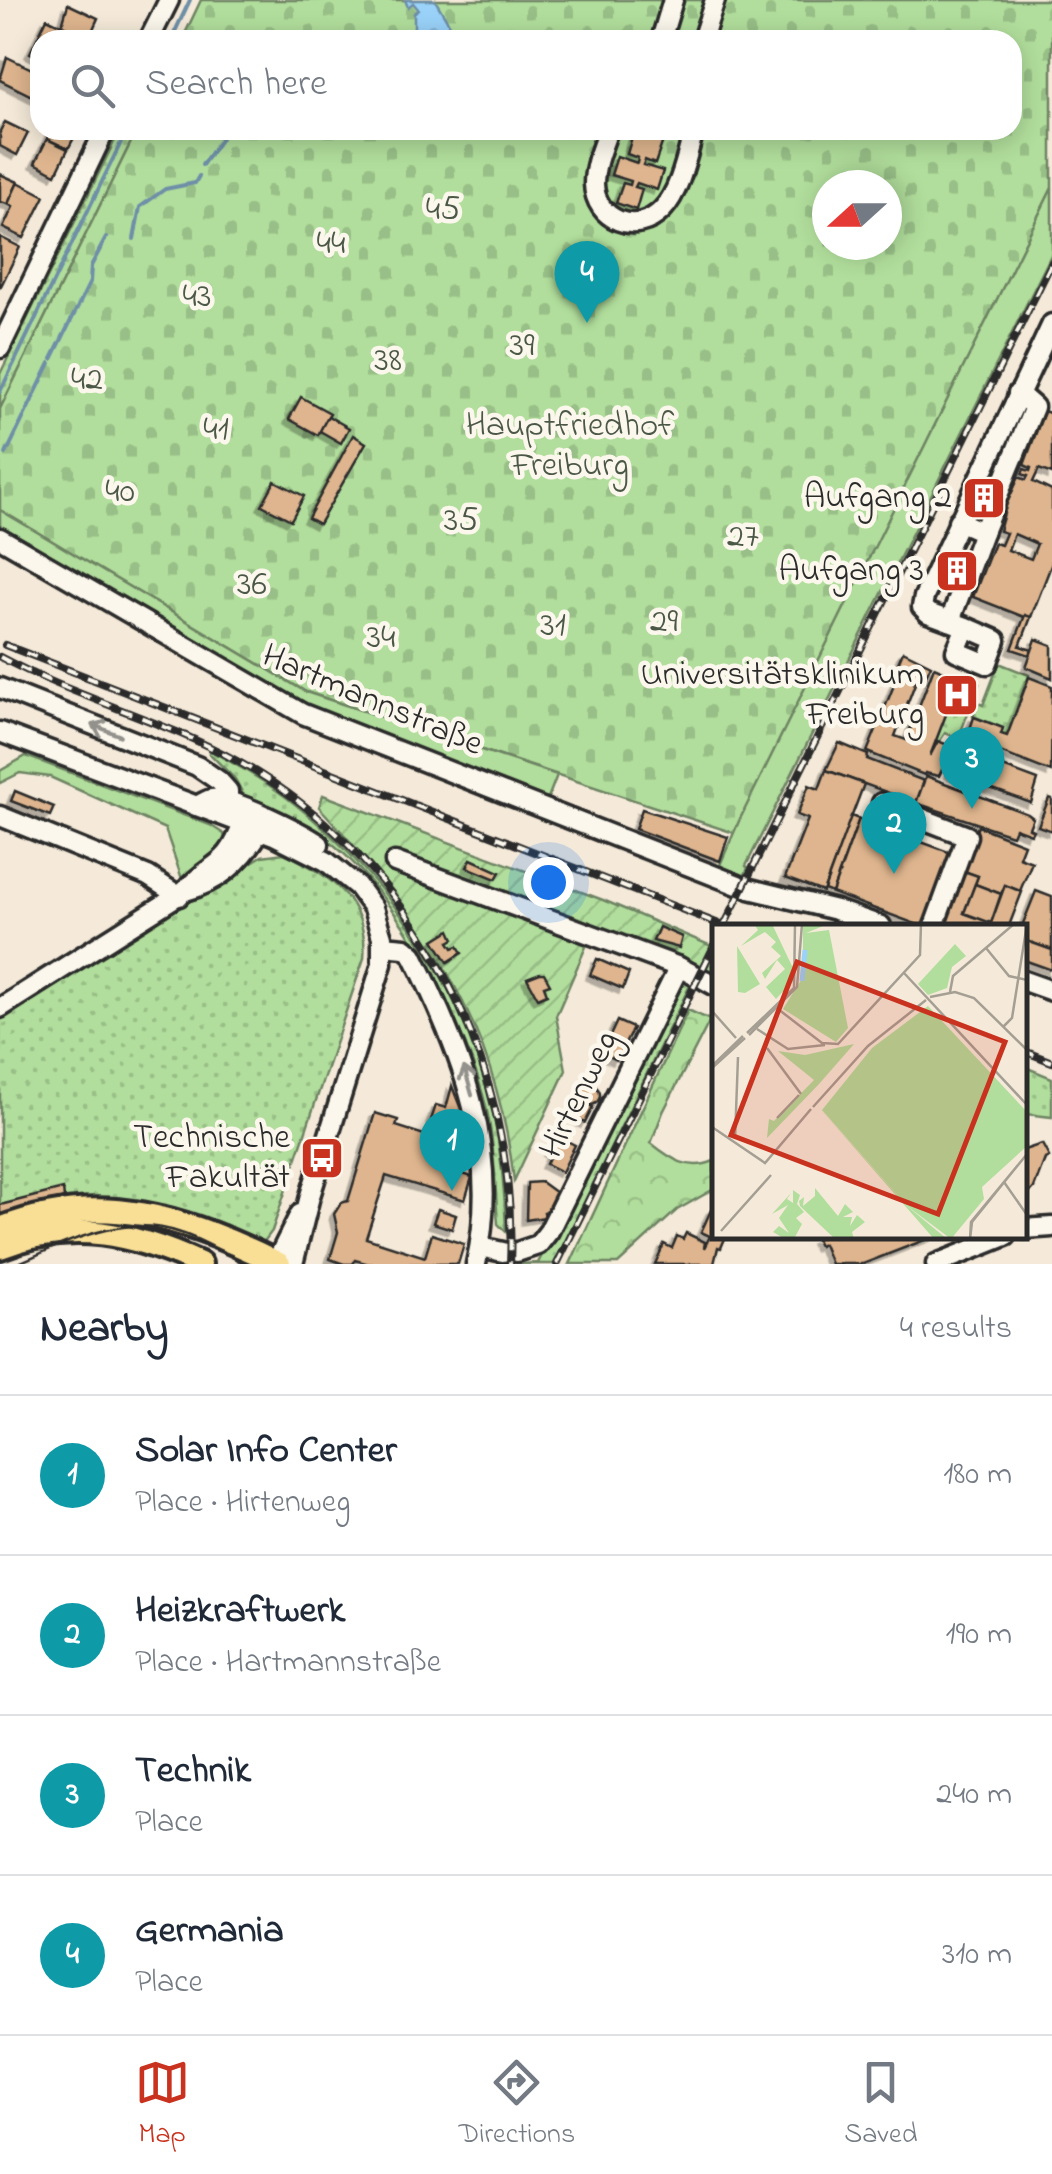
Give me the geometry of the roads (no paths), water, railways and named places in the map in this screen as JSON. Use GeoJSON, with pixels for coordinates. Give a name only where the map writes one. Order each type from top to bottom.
{"type":"FeatureCollection","features":[{"type":"Feature","properties":{"kind":"main road"},"geometry":{"type":"LineString","coordinates":[[0,1229],[73,1212],[136,1212],[186,1222],[281,1264]]}},
{"type":"Feature","properties":{"kind":"main road"},"geometry":{"type":"LineString","coordinates":[[0,1247],[45,1232],[80,1230],[163,1248],[200,1264]]}},
{"type":"Feature","properties":{"kind":"street"},"geometry":{"type":"LineString","coordinates":[[154,30],[169,0]]}},
{"type":"Feature","properties":{"kind":"street"},"geometry":{"type":"LineString","coordinates":[[664,30],[673,0]]}},
{"type":"Feature","properties":{"kind":"street"},"geometry":{"type":"LineString","coordinates":[[705,30],[715,0]]}},
{"type":"Feature","properties":{"kind":"street"},"geometry":{"type":"LineString","coordinates":[[0,348],[100,140]]}},
{"type":"Feature","properties":{"kind":"street"},"geometry":{"type":"LineString","coordinates":[[604,140],[594,186],[605,211],[614,219],[641,224],[665,208],[690,140]]}},
{"type":"Feature","properties":{"kind":"street"},"geometry":{"type":"LineString","coordinates":[[1018,393],[1034,407],[983,532],[958,624],[956,651],[987,664],[996,640],[958,624],[928,613],[922,606],[958,521],[1018,393],[1052,324]]}},
{"type":"Feature","properties":{"kind":"street"},"geometry":{"type":"LineString","coordinates":[[958,521],[983,532]]}},
{"type":"Feature","properties":{"kind":"street","name":"Hartmannstraße"},"geometry":{"type":"LineString","coordinates":[[0,538],[302,714],[744,887],[875,924]]}},
{"type":"Feature","properties":{"kind":"street"},"geometry":{"type":"LineString","coordinates":[[0,688],[196,766],[219,781],[228,791],[228,801]]}},
{"type":"Feature","properties":{"kind":"street"},"geometry":{"type":"LineString","coordinates":[[1,734],[298,845],[326,861],[365,895],[379,923],[383,946],[378,977],[310,1196],[281,1264]]}},
{"type":"Feature","properties":{"kind":"street"},"geometry":{"type":"LineString","coordinates":[[196,806],[214,798],[290,826],[318,843],[326,861]]}},
{"type":"Feature","properties":{"kind":"street"},"geometry":{"type":"LineString","coordinates":[[882,803],[967,836],[935,924]]}},
{"type":"Feature","properties":{"kind":"street"},"geometry":{"type":"LineString","coordinates":[[0,816],[148,876],[182,894]]}},
{"type":"Feature","properties":{"kind":"street"},"geometry":{"type":"LineString","coordinates":[[0,1008],[182,894],[230,854],[251,826]]}},
{"type":"Feature","properties":{"kind":"street"},"geometry":{"type":"LineString","coordinates":[[395,862],[698,977]]}},
{"type":"Feature","properties":{"kind":"street","name":"Hirtenweg"},"geometry":{"type":"LineString","coordinates":[[383,946],[405,948],[412,954],[457,1047],[470,1086],[481,1136],[485,1189],[478,1255],[519,1254],[538,1245],[698,977]]}},
{"type":"Feature","properties":{"kind":"street"},"geometry":{"type":"LineString","coordinates":[[1027,982],[1052,991]]}},
{"type":"Feature","properties":{"kind":"street"},"geometry":{"type":"LineString","coordinates":[[1027,1230],[1052,1227]]}},
{"type":"Feature","properties":{"kind":"street"},"geometry":{"type":"LineString","coordinates":[[936,1264],[998,1239]]}},
{"type":"Feature","properties":{"kind":"water"},"geometry":{"type":"Polygon","coordinates":[[[405,0],[435,0],[453,30],[414,30],[414,13],[418,9],[413,3],[408,7],[405,0]]]}},
{"type":"Feature","properties":{"kind":"waterway"},"geometry":{"type":"LineString","coordinates":[[176,30],[190,0]]}},
{"type":"Feature","properties":{"kind":"waterway"},"geometry":{"type":"LineString","coordinates":[[0,392],[122,140]]}},
{"type":"Feature","properties":{"kind":"waterway"},"geometry":{"type":"LineString","coordinates":[[202,165],[220,140]]}},
{"type":"Feature","properties":{"kind":"waterway"},"geometry":{"type":"LineString","coordinates":[[134,239],[140,207],[165,189],[195,183],[199,176]]}},
{"type":"Feature","properties":{"kind":"waterway"},"geometry":{"type":"LineString","coordinates":[[52,359],[90,282],[91,266],[106,238]]}},
{"type":"Feature","properties":{"kind":"waterway"},"geometry":{"type":"LineString","coordinates":[[6,454],[50,363]]}},
{"type":"Feature","properties":{"kind":"waterway"},"geometry":{"type":"LineString","coordinates":[[45,1203],[130,1200],[212,1221]]}},
{"type":"Feature","properties":{"kind":"waterway"},"geometry":{"type":"LineString","coordinates":[[0,1216],[12,1212]]}},
{"type":"Feature","properties":{"kind":"waterway"},"geometry":{"type":"LineString","coordinates":[[0,1261],[22,1252]]}},
{"type":"Feature","properties":{"kind":"tram line"},"geometry":{"type":"LineString","coordinates":[[16,1264],[96,1232],[138,1226],[159,1227],[189,1236],[245,1264]]}},
{"type":"Feature","properties":{"kind":"railway"},"geometry":{"type":"LineString","coordinates":[[725,924],[1052,262]]}},
{"type":"Feature","properties":{"kind":"railway"},"geometry":{"type":"LineString","coordinates":[[5,645],[719,924]]}},
{"type":"Feature","properties":{"kind":"railway"},"geometry":{"type":"LineString","coordinates":[[0,657],[237,761],[300,803],[356,853],[404,910],[444,974],[475,1043],[496,1115],[508,1189],[510,1264]]}},
{"type":"Feature","properties":{"kind":"railway"},"geometry":{"type":"LineString","coordinates":[[557,1264],[712,950]]}},
{"type":"Feature","properties":{"kind":"railway"},"geometry":{"type":"LineString","coordinates":[[1027,1052],[1052,1062]]}},
{"type":"Feature","properties":{"kind":"place","name":"Germania"},"geometry":{"type":"Point","coordinates":[587,323]}},
{"type":"Feature","properties":{"kind":"place","name":"Aufgang 2"},"geometry":{"type":"Point","coordinates":[984,498]}},
{"type":"Feature","properties":{"kind":"place","name":"Aufgang 3"},"geometry":{"type":"Point","coordinates":[957,571]}},
{"type":"Feature","properties":{"kind":"place","name":"Universitätsklinikum Freiburg"},"geometry":{"type":"Point","coordinates":[957,695]}},
{"type":"Feature","properties":{"kind":"place","name":"Technik"},"geometry":{"type":"Point","coordinates":[972,809]}},
{"type":"Feature","properties":{"kind":"place","name":"Heizkraftwerk"},"geometry":{"type":"Point","coordinates":[894,874]}},
{"type":"Feature","properties":{"kind":"place","name":"Technische Fakultät"},"geometry":{"type":"Point","coordinates":[322,1158]}},
{"type":"Feature","properties":{"kind":"place","name":"Solar Info Center"},"geometry":{"type":"Point","coordinates":[452,1191]}},
{"type":"Feature","properties":{"kind":"park label","name":"45"},"geometry":{"type":"Point","coordinates":[443,210]}},
{"type":"Feature","properties":{"kind":"park label","name":"44"},"geometry":{"type":"Point","coordinates":[331,244]}},
{"type":"Feature","properties":{"kind":"park label","name":"43"},"geometry":{"type":"Point","coordinates":[197,297]}},
{"type":"Feature","properties":{"kind":"park label","name":"39"},"geometry":{"type":"Point","coordinates":[522,346]}},
{"type":"Feature","properties":{"kind":"park label","name":"38"},"geometry":{"type":"Point","coordinates":[388,361]}},
{"type":"Feature","properties":{"kind":"park label","name":"42"},"geometry":{"type":"Point","coordinates":[87,380]}},
{"type":"Feature","properties":{"kind":"park label","name":"41"},"geometry":{"type":"Point","coordinates":[216,430]}},
{"type":"Feature","properties":{"kind":"park label","name":"Hauptfriedhof Freiburg"},"geometry":{"type":"Point","coordinates":[570,446]}},
{"type":"Feature","properties":{"kind":"park label","name":"40"},"geometry":{"type":"Point","coordinates":[120,492]}},
{"type":"Feature","properties":{"kind":"park label","name":"35"},"geometry":{"type":"Point","coordinates":[461,521]}},
{"type":"Feature","properties":{"kind":"park label","name":"27"},"geometry":{"type":"Point","coordinates":[743,537]}},
{"type":"Feature","properties":{"kind":"park label","name":"36"},"geometry":{"type":"Point","coordinates":[252,585]}},
{"type":"Feature","properties":{"kind":"park label","name":"29"},"geometry":{"type":"Point","coordinates":[664,622]}},
{"type":"Feature","properties":{"kind":"park label","name":"31"},"geometry":{"type":"Point","coordinates":[553,626]}},
{"type":"Feature","properties":{"kind":"park label","name":"34"},"geometry":{"type":"Point","coordinates":[381,638]}}]}
